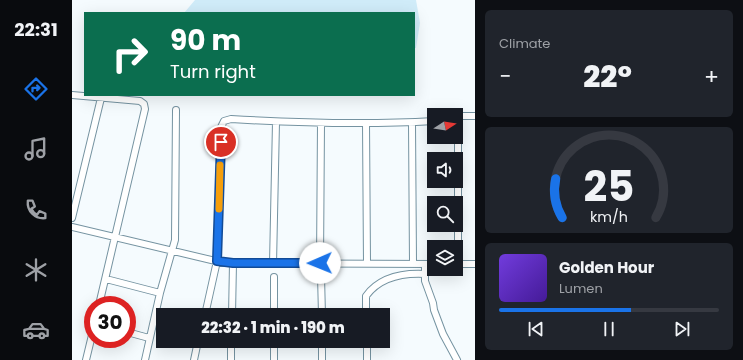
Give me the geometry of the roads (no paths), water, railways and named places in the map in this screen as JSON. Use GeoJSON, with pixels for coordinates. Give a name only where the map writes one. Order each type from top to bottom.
{"type":"FeatureCollection","features":[{"type":"Feature","properties":{"kind":"street"},"geometry":{"type":"LineString","coordinates":[[72,95],[140,101],[144,104],[145,109],[101,296]]}},
{"type":"Feature","properties":{"kind":"street"},"geometry":{"type":"LineString","coordinates":[[72,218],[101,98]]}},
{"type":"Feature","properties":{"kind":"street"},"geometry":{"type":"LineString","coordinates":[[144,360],[176,230],[176,110]]}},
{"type":"Feature","properties":{"kind":"street"},"geometry":{"type":"LineString","coordinates":[[463,116],[475,116]]}},
{"type":"Feature","properties":{"kind":"street"},"geometry":{"type":"LineString","coordinates":[[207,308],[217,261],[222,127],[224,121],[231,119],[321,123],[427,122]]}},
{"type":"Feature","properties":{"kind":"street"},"geometry":{"type":"LineString","coordinates":[[273,264],[276,122]]}},
{"type":"Feature","properties":{"kind":"street"},"geometry":{"type":"LineString","coordinates":[[320,263],[321,123]]}},
{"type":"Feature","properties":{"kind":"street"},"geometry":{"type":"LineString","coordinates":[[366,123],[367,263]]}},
{"type":"Feature","properties":{"kind":"street"},"geometry":{"type":"LineString","coordinates":[[412,123],[413,263]]}},
{"type":"Feature","properties":{"kind":"street"},"geometry":{"type":"LineString","coordinates":[[457,144],[457,240]]}},
{"type":"Feature","properties":{"kind":"street"},"geometry":{"type":"LineString","coordinates":[[72,227],[217,261],[233,263],[424,264],[427,289],[443,334],[457,360]]}},
{"type":"Feature","properties":{"kind":"street"},"geometry":{"type":"LineString","coordinates":[[232,308],[233,263]]}},
{"type":"Feature","properties":{"kind":"street"},"geometry":{"type":"LineString","coordinates":[[463,264],[475,264]]}},
{"type":"Feature","properties":{"kind":"street"},"geometry":{"type":"LineString","coordinates":[[366,308],[366,296],[376,285],[385,280],[407,273],[424,274]]}},
{"type":"Feature","properties":{"kind":"street"},"geometry":{"type":"LineString","coordinates":[[321,276],[322,308]]}},
{"type":"Feature","properties":{"kind":"street"},"geometry":{"type":"LineString","coordinates":[[274,277],[274,308]]}},
{"type":"Feature","properties":{"kind":"street"},"geometry":{"type":"LineString","coordinates":[[106,279],[160,293]]}},
{"type":"Feature","properties":{"kind":"street"},"geometry":{"type":"LineString","coordinates":[[136,334],[150,338]]}},
{"type":"Feature","properties":{"kind":"street"},"geometry":{"type":"LineString","coordinates":[[86,360],[89,348]]}},
{"type":"Feature","properties":{"kind":"street"},"geometry":{"type":"LineString","coordinates":[[194,360],[197,348]]}},
{"type":"Feature","properties":{"kind":"street"},"geometry":{"type":"LineString","coordinates":[[231,348],[231,360]]}},
{"type":"Feature","properties":{"kind":"street"},"geometry":{"type":"LineString","coordinates":[[274,348],[274,360]]}},
{"type":"Feature","properties":{"kind":"street"},"geometry":{"type":"LineString","coordinates":[[322,348],[322,360]]}},
{"type":"Feature","properties":{"kind":"street"},"geometry":{"type":"LineString","coordinates":[[366,348],[367,360]]}}]}
